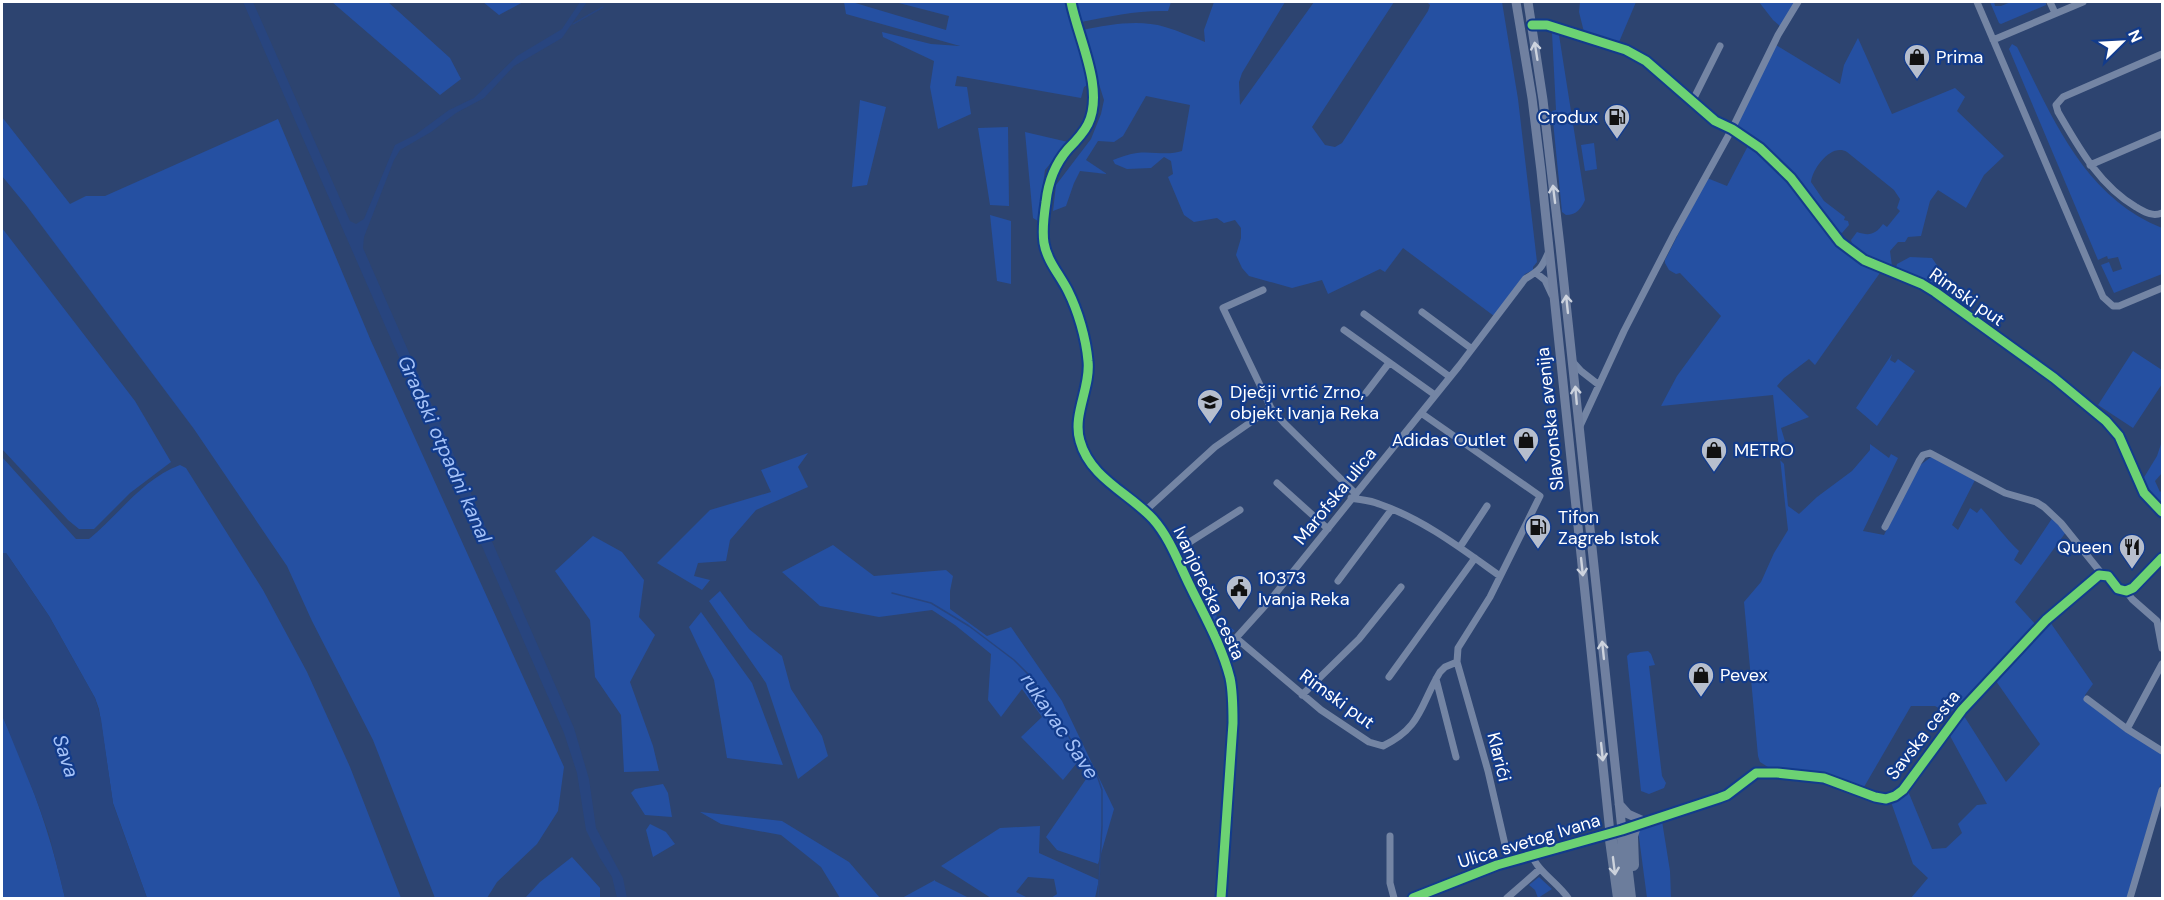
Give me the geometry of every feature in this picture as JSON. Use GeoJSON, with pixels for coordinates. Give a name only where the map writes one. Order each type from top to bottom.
{"type":"FeatureCollection","features":[{"type":"Feature","properties":{"kind":"highway"},"geometry":{"type":"LineString","coordinates":[[1630,894],[1633,871],[1632,836],[1641,824]]}},
{"type":"Feature","properties":{"kind":"highway"},"geometry":{"type":"LineString","coordinates":[[1616,832],[1630,894]]}},
{"type":"Feature","properties":{"kind":"highway"},"geometry":{"type":"LineString","coordinates":[[1616,832],[1618,898]]}},
{"type":"Feature","properties":{"kind":"main road","name":"Ivanjorečka cesta"},"geometry":{"type":"LineString","coordinates":[[1071,2],[1091,75],[1094,100],[1089,124],[1060,159],[1051,178],[1045,205],[1044,242],[1049,257],[1070,296],[1088,361],[1078,437],[1083,450],[1097,471],[1145,511],[1163,532],[1218,645],[1230,677],[1233,701],[1221,898]]}},
{"type":"Feature","properties":{"kind":"main road","name":"Slavonska avenija"},"geometry":{"type":"LineString","coordinates":[[1516,2],[1532,98],[1616,832]]}},
{"type":"Feature","properties":{"kind":"main road","name":"Slavonska avenija"},"geometry":{"type":"LineString","coordinates":[[1528,2],[1548,141],[1573,362],[1619,804],[1616,832]]}},
{"type":"Feature","properties":{"kind":"main road"},"geometry":{"type":"LineString","coordinates":[[2102,574],[2108,576],[2118,589],[2126,591],[2133,588],[2163,558]]}},
{"type":"Feature","properties":{"kind":"main road","name":"Savska cesta"},"geometry":{"type":"LineString","coordinates":[[1616,832],[1727,795],[1756,773],[1829,779],[1875,797],[1886,799],[1895,796],[1903,790],[1962,710],[2046,620],[2093,579],[2102,574]]}},
{"type":"Feature","properties":{"kind":"main road"},"geometry":{"type":"LineString","coordinates":[[1619,804],[1641,824]]}},
{"type":"Feature","properties":{"kind":"main road","name":"Ulica svetog Ivana"},"geometry":{"type":"LineString","coordinates":[[1413,898],[1509,861],[1616,832]]}},
{"type":"Feature","properties":{"kind":"street"},"geometry":{"type":"LineString","coordinates":[[1579,429],[1624,331],[1732,129],[1778,35],[1798,2]]}},
{"type":"Feature","properties":{"kind":"street"},"geometry":{"type":"LineString","coordinates":[[1977,2],[2103,297],[2109,303],[2119,306],[2163,288]]}},
{"type":"Feature","properties":{"kind":"street"},"geometry":{"type":"LineString","coordinates":[[2050,2],[2055,13]]}},
{"type":"Feature","properties":{"kind":"street"},"geometry":{"type":"LineString","coordinates":[[1993,40],[2083,2]]}},
{"type":"Feature","properties":{"kind":"street","name":"Rimski put"},"geometry":{"type":"LineString","coordinates":[[1532,25],[1547,25],[1626,50],[1646,61],[1693,99],[1715,121],[1732,129],[1760,148],[1791,178],[1840,243],[1864,260],[1922,284],[2054,378],[2106,421],[2119,436],[2144,493],[2163,512]]}},
{"type":"Feature","properties":{"kind":"street"},"geometry":{"type":"LineString","coordinates":[[1693,99],[1720,46]]}},
{"type":"Feature","properties":{"kind":"street"},"geometry":{"type":"LineString","coordinates":[[2162,214],[2149,214],[2126,201],[2091,165],[2056,105],[2063,97],[2163,54]]}},
{"type":"Feature","properties":{"kind":"street"},"geometry":{"type":"LineString","coordinates":[[2091,165],[2163,134]]}},
{"type":"Feature","properties":{"kind":"street","name":"Marofska ulica"},"geometry":{"type":"LineString","coordinates":[[1218,645],[1236,638],[1271,599],[1450,377],[1525,279],[1543,266],[1549,251]]}},
{"type":"Feature","properties":{"kind":"street"},"geometry":{"type":"LineString","coordinates":[[1536,273],[1545,280],[1554,299]]}},
{"type":"Feature","properties":{"kind":"street"},"geometry":{"type":"LineString","coordinates":[[1263,290],[1223,308],[1271,408],[1353,495],[1392,509],[1426,526],[1500,576]]}},
{"type":"Feature","properties":{"kind":"street"},"geometry":{"type":"LineString","coordinates":[[1422,312],[1472,349]]}},
{"type":"Feature","properties":{"kind":"street"},"geometry":{"type":"LineString","coordinates":[[1364,314],[1450,377]]}},
{"type":"Feature","properties":{"kind":"street"},"geometry":{"type":"LineString","coordinates":[[1344,330],[1435,395]]}},
{"type":"Feature","properties":{"kind":"street"},"geometry":{"type":"LineString","coordinates":[[1573,362],[1599,385]]}},
{"type":"Feature","properties":{"kind":"street"},"geometry":{"type":"LineString","coordinates":[[1366,393],[1389,363]]}},
{"type":"Feature","properties":{"kind":"street"},"geometry":{"type":"LineString","coordinates":[[1145,511],[1215,447],[1271,408]]}},
{"type":"Feature","properties":{"kind":"street"},"geometry":{"type":"LineString","coordinates":[[1421,413],[1540,496],[1490,597],[1458,648],[1457,662]]}},
{"type":"Feature","properties":{"kind":"street"},"geometry":{"type":"LineString","coordinates":[[1885,527],[1918,461],[1923,455],[1930,453],[2005,493],[2036,502],[2044,507],[2061,523],[2102,574]]}},
{"type":"Feature","properties":{"kind":"street"},"geometry":{"type":"LineString","coordinates":[[1277,483],[1328,529]]}},
{"type":"Feature","properties":{"kind":"street"},"geometry":{"type":"LineString","coordinates":[[1460,547],[1486,506]]}},
{"type":"Feature","properties":{"kind":"street"},"geometry":{"type":"LineString","coordinates":[[1338,580],[1392,509]]}},
{"type":"Feature","properties":{"kind":"street"},"geometry":{"type":"LineString","coordinates":[[1174,552],[1240,510]]}},
{"type":"Feature","properties":{"kind":"street"},"geometry":{"type":"LineString","coordinates":[[1389,677],[1475,558]]}},
{"type":"Feature","properties":{"kind":"street"},"geometry":{"type":"LineString","coordinates":[[1302,695],[1359,639],[1401,587]]}},
{"type":"Feature","properties":{"kind":"street"},"geometry":{"type":"LineString","coordinates":[[2126,591],[2157,621],[2163,648]]}},
{"type":"Feature","properties":{"kind":"street","name":"Rimski put"},"geometry":{"type":"LineString","coordinates":[[1236,638],[1302,695],[1369,742],[1383,746],[1400,737],[1413,725],[1436,679],[1445,667],[1457,662]]}},
{"type":"Feature","properties":{"kind":"street","name":"Klarići"},"geometry":{"type":"LineString","coordinates":[[1457,662],[1488,771],[1509,861]]}},
{"type":"Feature","properties":{"kind":"street"},"geometry":{"type":"LineString","coordinates":[[2127,729],[2163,664]]}},
{"type":"Feature","properties":{"kind":"street"},"geometry":{"type":"LineString","coordinates":[[1436,679],[1456,757]]}},
{"type":"Feature","properties":{"kind":"street"},"geometry":{"type":"LineString","coordinates":[[2087,699],[2127,729],[2163,751]]}},
{"type":"Feature","properties":{"kind":"street"},"geometry":{"type":"LineString","coordinates":[[2130,898],[2163,790]]}},
{"type":"Feature","properties":{"kind":"street"},"geometry":{"type":"LineString","coordinates":[[1390,836],[1390,883],[1394,898]]}},
{"type":"Feature","properties":{"kind":"street"},"geometry":{"type":"LineString","coordinates":[[1532,855],[1540,869],[1557,884],[1568,898]]}},
{"type":"Feature","properties":{"kind":"street"},"geometry":{"type":"LineString","coordinates":[[1507,898],[1540,869]]}},
{"type":"Feature","properties":{"kind":"shaded area"},"geometry":{"type":"Polygon","coordinates":[[[332,2],[388,2],[450,58],[461,79],[440,95],[332,2]]]}},
{"type":"Feature","properties":{"kind":"shaded area"},"geometry":{"type":"Polygon","coordinates":[[[483,2],[523,2],[499,15],[483,2]]]}},
{"type":"Feature","properties":{"kind":"shaded area"},"geometry":{"type":"Polygon","coordinates":[[[844,2],[852,2],[946,30],[949,16],[895,2],[1068,2],[1089,84],[1084,87],[1081,98],[957,76],[955,86],[967,87],[971,114],[938,129],[930,87],[934,61],[883,37],[882,32],[931,44],[960,46],[846,14],[844,2]]]}},
{"type":"Feature","properties":{"kind":"shaded area"},"geometry":{"type":"Polygon","coordinates":[[[1077,2],[1171,2],[1168,11],[1135,12],[1081,22],[1077,2]]]}},
{"type":"Feature","properties":{"kind":"shaded area"},"geometry":{"type":"Polygon","coordinates":[[[1214,2],[1285,2],[1242,73],[1239,82],[1240,105],[1314,2],[1394,2],[1312,127],[1325,145],[1335,147],[1342,143],[1428,11],[1430,5],[1427,2],[1502,2],[1518,99],[1537,262],[1533,270],[1525,274],[1494,316],[1403,248],[1385,272],[1380,269],[1328,294],[1322,280],[1292,288],[1249,276],[1236,255],[1241,238],[1241,228],[1235,220],[1224,223],[1217,218],[1194,222],[1184,215],[1168,177],[1173,174],[1171,161],[1164,157],[1151,168],[1127,169],[1115,164],[1113,160],[1137,153],[1182,151],[1190,105],[1146,96],[1123,136],[1114,142],[1098,141],[1086,160],[1107,174],[1080,171],[1066,206],[1053,211],[1056,185],[1091,139],[1104,100],[1082,30],[1144,23],[1170,29],[1205,42],[1204,30],[1214,2]]]}},
{"type":"Feature","properties":{"kind":"shaded area"},"geometry":{"type":"Polygon","coordinates":[[[1580,2],[1636,2],[1619,42],[1584,32],[1579,12],[1580,2]]]}},
{"type":"Feature","properties":{"kind":"shaded area"},"geometry":{"type":"Polygon","coordinates":[[[1759,2],[1796,2],[1780,26],[1759,2]]]}},
{"type":"Feature","properties":{"kind":"shaded area"},"geometry":{"type":"Polygon","coordinates":[[[1990,2],[1994,2],[1995,6],[2011,2],[2046,2],[2046,5],[2001,24],[1990,2]]]}},
{"type":"Feature","properties":{"kind":"shaded area"},"geometry":{"type":"Polygon","coordinates":[[[1552,33],[1559,35],[1585,200],[1578,211],[1570,215],[1562,212],[1552,111],[1556,110],[1552,33]]]}},
{"type":"Feature","properties":{"kind":"shaded area"},"geometry":{"type":"Polygon","coordinates":[[[1858,38],[1892,114],[1955,88],[1965,97],[1957,111],[2004,156],[1984,175],[1966,208],[1938,190],[1930,201],[1921,236],[1908,237],[1905,242],[1898,242],[1890,251],[1892,266],[1862,254],[1851,240],[1857,232],[1872,234],[1883,224],[1887,227],[1900,211],[1897,208],[1900,199],[1894,190],[1847,152],[1835,151],[1824,158],[1815,170],[1811,182],[1824,201],[1848,221],[1849,225],[1842,233],[1837,231],[1783,165],[1737,125],[1776,45],[1840,84],[1844,65],[1858,38]]]}},
{"type":"Feature","properties":{"kind":"shaded area"},"geometry":{"type":"Polygon","coordinates":[[[2012,44],[2017,47],[2073,152],[2091,175],[2111,196],[2135,214],[2162,228],[2162,274],[2114,293],[2101,265],[2109,262],[2113,272],[2122,269],[2118,257],[2108,259],[2107,256],[2098,260],[2009,49],[2012,44]]]}},
{"type":"Feature","properties":{"kind":"shaded area"},"geometry":{"type":"Polygon","coordinates":[[[860,100],[886,107],[867,185],[852,187],[860,100]]]}},
{"type":"Feature","properties":{"kind":"shaded area"},"geometry":{"type":"Polygon","coordinates":[[[2,117],[70,204],[86,196],[105,196],[278,119],[371,341],[564,767],[558,811],[537,844],[497,882],[487,898],[435,898],[373,740],[312,621],[287,566],[194,429],[2,176],[2,117]]]}},
{"type":"Feature","properties":{"kind":"shaded area"},"geometry":{"type":"Polygon","coordinates":[[[1008,127],[1009,206],[990,205],[978,128],[1008,127]]]}},
{"type":"Feature","properties":{"kind":"shaded area"},"geometry":{"type":"Polygon","coordinates":[[[1025,132],[1068,142],[1045,170],[1038,221],[1033,218],[1025,132]]]}},
{"type":"Feature","properties":{"kind":"shaded area"},"geometry":{"type":"Polygon","coordinates":[[[1594,143],[1597,169],[1585,171],[1581,145],[1594,143]]]}},
{"type":"Feature","properties":{"kind":"shaded area"},"geometry":{"type":"Polygon","coordinates":[[[1749,144],[1785,177],[1846,251],[1882,270],[1815,365],[1809,359],[1777,386],[1809,417],[1781,428],[1787,448],[1780,460],[1773,395],[1661,406],[1677,376],[1721,316],[1680,273],[1676,274],[1669,270],[1665,260],[1707,178],[1727,186],[1749,144]]]}},
{"type":"Feature","properties":{"kind":"shaded area"},"geometry":{"type":"Polygon","coordinates":[[[990,215],[1011,221],[1011,284],[997,281],[990,215]]]}},
{"type":"Feature","properties":{"kind":"shaded area"},"geometry":{"type":"Polygon","coordinates":[[[2,228],[135,401],[171,462],[130,493],[94,529],[79,529],[68,520],[2,449],[2,228]]]}},
{"type":"Feature","properties":{"kind":"shaded area"},"geometry":{"type":"Polygon","coordinates":[[[1910,257],[1932,258],[1943,274],[1936,288],[1896,268],[1897,264],[1910,257]]]}},
{"type":"Feature","properties":{"kind":"shaded area"},"geometry":{"type":"Polygon","coordinates":[[[2133,351],[2162,370],[2162,384],[2133,428],[2098,405],[2133,351]]]}},
{"type":"Feature","properties":{"kind":"shaded area"},"geometry":{"type":"Polygon","coordinates":[[[1892,354],[1890,360],[1895,363],[1898,359],[1915,371],[1877,426],[1856,408],[1892,354]]]}},
{"type":"Feature","properties":{"kind":"shaded area"},"geometry":{"type":"Polygon","coordinates":[[[2162,441],[2162,473],[2155,481],[2160,492],[2162,490],[2161,505],[2143,479],[2157,456],[2162,441]]]}},
{"type":"Feature","properties":{"kind":"shaded area"},"geometry":{"type":"Polygon","coordinates":[[[1870,444],[1889,458],[1891,454],[1898,458],[1863,531],[1884,535],[1919,466],[1931,457],[1975,480],[1952,525],[1958,530],[1970,508],[1977,513],[1981,508],[2019,551],[2014,560],[2021,565],[2053,517],[2066,532],[2015,602],[2036,625],[1949,714],[1935,706],[1911,706],[1864,787],[1825,773],[1768,767],[1760,762],[1758,756],[1744,602],[1761,582],[1774,553],[1788,530],[1780,460],[1784,464],[1788,506],[1799,514],[1817,497],[1852,471],[1870,450],[1870,444]]]}},
{"type":"Feature","properties":{"kind":"shaded area"},"geometry":{"type":"Polygon","coordinates":[[[808,453],[798,467],[808,487],[756,510],[730,540],[726,561],[698,563],[694,576],[710,580],[702,590],[657,563],[710,510],[771,492],[761,470],[808,453]]]}},
{"type":"Feature","properties":{"kind":"shaded area"},"geometry":{"type":"Polygon","coordinates":[[[2,457],[76,539],[89,539],[142,488],[166,471],[180,465],[186,468],[263,590],[307,672],[350,767],[401,898],[147,898],[113,803],[99,709],[95,698],[49,616],[6,553],[2,553],[2,457]]]}},
{"type":"Feature","properties":{"kind":"shaded area"},"geometry":{"type":"Polygon","coordinates":[[[593,536],[622,552],[644,580],[639,617],[655,635],[630,682],[653,746],[659,771],[624,772],[621,715],[595,677],[590,620],[555,571],[593,536]]]}},
{"type":"Feature","properties":{"kind":"shaded area"},"geometry":{"type":"Polygon","coordinates":[[[833,545],[874,576],[946,570],[953,576],[950,609],[987,636],[1011,627],[1062,701],[1114,809],[1098,864],[1057,850],[1046,837],[1091,772],[1080,759],[1063,780],[1021,737],[1042,717],[1022,689],[1001,717],[988,700],[991,654],[932,610],[879,617],[820,606],[782,572],[833,545]]]}},
{"type":"Feature","properties":{"kind":"shaded area"},"geometry":{"type":"Polygon","coordinates":[[[720,591],[749,629],[782,656],[791,689],[822,736],[828,756],[798,779],[766,683],[709,601],[720,591]]]}},
{"type":"Feature","properties":{"kind":"shaded area"},"geometry":{"type":"Polygon","coordinates":[[[1222,608],[1216,616],[1235,631],[1226,636],[1221,635],[1209,611],[1222,608]]]}},
{"type":"Feature","properties":{"kind":"shaded area"},"geometry":{"type":"Polygon","coordinates":[[[701,612],[752,683],[783,765],[727,758],[714,680],[689,627],[701,612]]]}},
{"type":"Feature","properties":{"kind":"shaded area"},"geometry":{"type":"Polygon","coordinates":[[[2050,622],[2093,684],[2085,695],[2085,700],[2162,753],[2162,779],[2127,898],[1911,898],[1928,878],[1913,864],[1891,802],[1908,791],[1932,849],[1946,848],[1962,833],[1958,824],[1977,805],[1987,804],[1949,734],[1964,716],[2006,782],[2040,744],[1996,681],[2050,622]]]}},
{"type":"Feature","properties":{"kind":"shaded area"},"geometry":{"type":"Polygon","coordinates":[[[1648,651],[1655,665],[1649,666],[1662,776],[1666,783],[1664,788],[1649,794],[1641,791],[1627,656],[1630,653],[1648,651]]]}},
{"type":"Feature","properties":{"kind":"shaded area"},"geometry":{"type":"Polygon","coordinates":[[[2,715],[38,805],[65,898],[2,898],[2,715]]]}},
{"type":"Feature","properties":{"kind":"shaded area"},"geometry":{"type":"Polygon","coordinates":[[[663,784],[668,793],[672,817],[645,815],[631,793],[635,789],[663,784]]]}},
{"type":"Feature","properties":{"kind":"shaded area"},"geometry":{"type":"Polygon","coordinates":[[[700,812],[782,821],[849,862],[880,898],[840,898],[821,867],[781,835],[721,824],[700,812]]]}},
{"type":"Feature","properties":{"kind":"shaded area"},"geometry":{"type":"Polygon","coordinates":[[[1662,821],[1670,871],[1671,898],[1647,898],[1638,830],[1662,821]]]}},
{"type":"Feature","properties":{"kind":"shaded area"},"geometry":{"type":"Polygon","coordinates":[[[650,824],[666,832],[675,844],[653,857],[646,830],[650,824]]]}},
{"type":"Feature","properties":{"kind":"shaded area"},"geometry":{"type":"Polygon","coordinates":[[[1040,826],[1039,853],[1099,880],[1095,898],[1051,898],[1057,894],[1054,879],[1028,877],[1016,892],[1028,898],[991,898],[941,866],[1000,828],[1040,826]]]}},
{"type":"Feature","properties":{"kind":"shaded area"},"geometry":{"type":"Polygon","coordinates":[[[572,857],[600,888],[600,898],[525,898],[540,882],[572,857]]]}},
{"type":"Feature","properties":{"kind":"shaded area"},"geometry":{"type":"Polygon","coordinates":[[[1539,877],[1552,889],[1538,898],[1535,890],[1529,885],[1539,877]]]}},
{"type":"Feature","properties":{"kind":"shaded area"},"geometry":{"type":"Polygon","coordinates":[[[935,881],[969,898],[902,898],[935,881]]]}},
{"type":"Feature","properties":{"kind":"water","name":"Gradski otpadni kanal"},"geometry":{"type":"Polygon","coordinates":[[[243,2],[253,2],[350,221],[356,224],[364,219],[395,145],[415,135],[449,110],[474,98],[517,56],[562,29],[580,2],[587,2],[562,38],[514,66],[484,98],[456,113],[431,132],[400,150],[364,237],[363,248],[574,728],[589,779],[596,828],[623,878],[627,898],[617,898],[612,877],[586,830],[577,773],[564,733],[243,2]]]}},
{"type":"Feature","properties":{"kind":"water","name":"Sava"},"geometry":{"type":"Polygon","coordinates":[[[2,553],[6,553],[49,616],[95,698],[101,719],[113,804],[147,898],[65,898],[49,834],[2,715],[2,553]]]}},
{"type":"Feature","properties":{"kind":"waterway"},"geometry":{"type":"LineString","coordinates":[[573,24],[603,7]]}},
{"type":"Feature","properties":{"kind":"waterway","name":"rukavac Save"},"geometry":{"type":"LineString","coordinates":[[892,593],[931,603],[969,626],[1014,660],[1029,675],[1073,744],[1089,761],[1102,790],[1098,898]]}},
{"type":"Feature","properties":{"kind":"cycle path"},"geometry":{"type":"LineString","coordinates":[[1071,2],[1088,63],[1094,95],[1088,124],[1059,161],[1048,188],[1043,228],[1044,243],[1051,262],[1072,299],[1085,343],[1088,371],[1078,421],[1080,441],[1085,454],[1101,475],[1153,519],[1164,534],[1212,631],[1230,678],[1233,723],[1221,898]]}},
{"type":"Feature","properties":{"kind":"cycle path"},"geometry":{"type":"LineString","coordinates":[[1532,25],[1547,25],[1626,50],[1646,61],[1715,121],[1732,129],[1760,148],[1791,178],[1840,242],[1864,260],[1922,284],[1935,292],[2054,378],[2106,421],[2119,436],[2144,493],[2162,512]]}},
{"type":"Feature","properties":{"kind":"cycle path"},"geometry":{"type":"LineString","coordinates":[[1413,898],[1497,865],[1622,830],[1719,798],[1727,795],[1756,773],[1824,778],[1875,797],[1886,799],[1895,796],[1903,790],[1962,710],[2046,620],[2099,575],[2108,576],[2118,589],[2126,591],[2133,588],[2162,558]]}},
{"type":"Feature","properties":{"kind":"place","name":"Prima"},"geometry":{"type":"Point","coordinates":[1917,80]}},
{"type":"Feature","properties":{"kind":"place","name":"Crodux"},"geometry":{"type":"Point","coordinates":[1617,140]}},
{"type":"Feature","properties":{"kind":"place","name":"Dječji vrtić Zrno, objekt Ivanja Reka"},"geometry":{"type":"Point","coordinates":[1210,425]}},
{"type":"Feature","properties":{"kind":"place","name":"Adidas Outlet"},"geometry":{"type":"Point","coordinates":[1526,463]}},
{"type":"Feature","properties":{"kind":"place","name":"METRO"},"geometry":{"type":"Point","coordinates":[1714,473]}},
{"type":"Feature","properties":{"kind":"place","name":"Tifon Zagreb Istok"},"geometry":{"type":"Point","coordinates":[1538,550]}},
{"type":"Feature","properties":{"kind":"place","name":"Queen"},"geometry":{"type":"Point","coordinates":[2132,570]}},
{"type":"Feature","properties":{"kind":"place","name":"10373 Ivanja Reka"},"geometry":{"type":"Point","coordinates":[1239,611]}},
{"type":"Feature","properties":{"kind":"place","name":"Pevex"},"geometry":{"type":"Point","coordinates":[1701,698]}}]}
